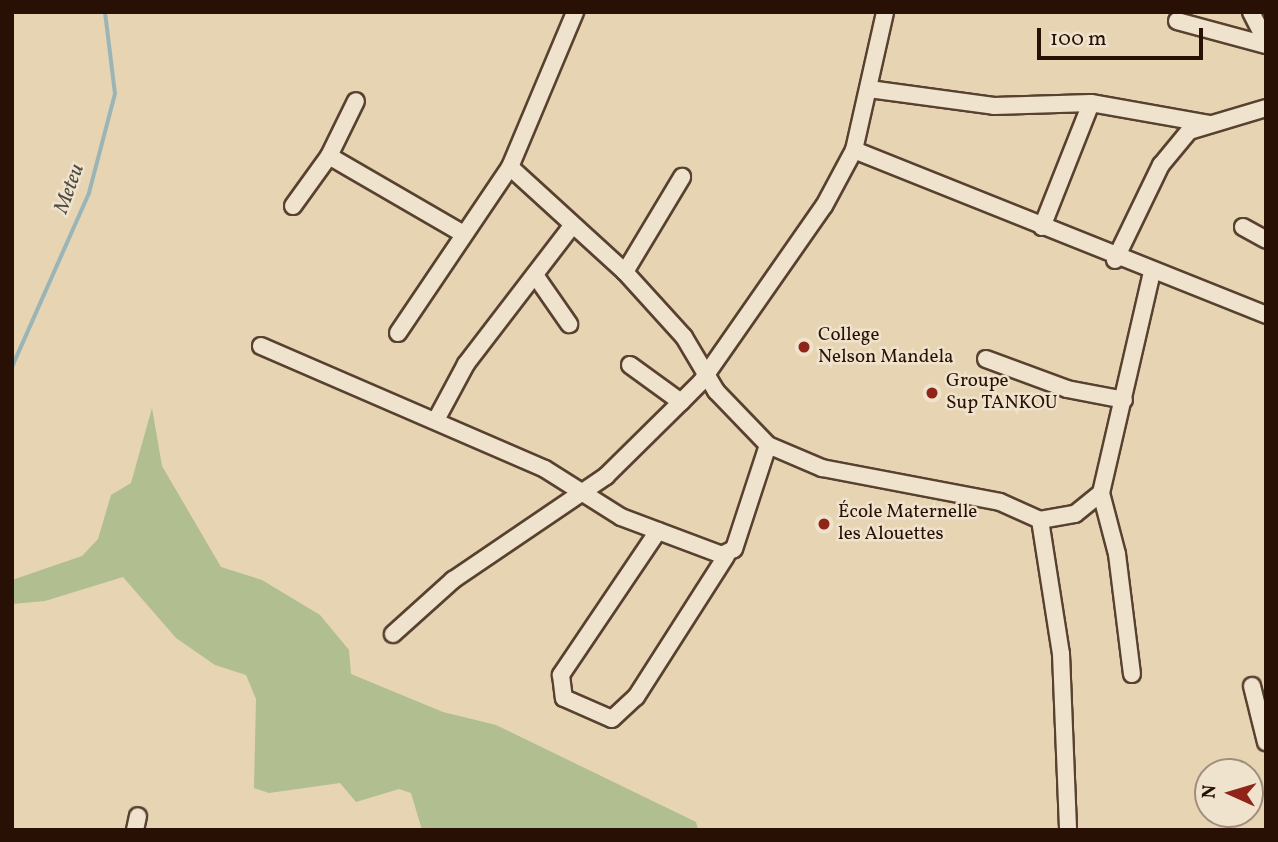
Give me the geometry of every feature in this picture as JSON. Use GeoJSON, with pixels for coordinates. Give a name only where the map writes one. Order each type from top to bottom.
{"type":"FeatureCollection","features":[{"type":"Feature","properties":{"kind":"street"},"geometry":{"type":"LineString","coordinates":[[398,333],[461,233],[510,167],[575,12]]}},
{"type":"Feature","properties":{"kind":"street"},"geometry":{"type":"LineString","coordinates":[[393,634],[453,580],[584,493],[681,402],[706,374],[824,206],[854,150],[885,12]]}},
{"type":"Feature","properties":{"kind":"street"},"geometry":{"type":"LineString","coordinates":[[1251,12],[1266,43]]}},
{"type":"Feature","properties":{"kind":"street"},"geometry":{"type":"LineString","coordinates":[[1177,20],[1266,43]]}},
{"type":"Feature","properties":{"kind":"street"},"geometry":{"type":"LineString","coordinates":[[869,89],[994,106],[1091,103],[1210,124]]}},
{"type":"Feature","properties":{"kind":"street"},"geometry":{"type":"LineString","coordinates":[[293,206],[330,156],[356,101]]}},
{"type":"Feature","properties":{"kind":"street"},"geometry":{"type":"LineString","coordinates":[[1042,227],[1091,103]]}},
{"type":"Feature","properties":{"kind":"street"},"geometry":{"type":"LineString","coordinates":[[1115,260],[1161,165],[1189,131],[1266,108]]}},
{"type":"Feature","properties":{"kind":"street"},"geometry":{"type":"LineString","coordinates":[[854,150],[1115,260],[1266,315]]}},
{"type":"Feature","properties":{"kind":"street"},"geometry":{"type":"LineString","coordinates":[[330,156],[461,233]]}},
{"type":"Feature","properties":{"kind":"street"},"geometry":{"type":"LineString","coordinates":[[510,167],[571,227],[625,272],[684,337],[706,374],[768,445],[822,468],[1000,502],[1040,520],[1075,514],[1101,493]]}},
{"type":"Feature","properties":{"kind":"street"},"geometry":{"type":"LineString","coordinates":[[625,272],[682,177]]}},
{"type":"Feature","properties":{"kind":"street"},"geometry":{"type":"LineString","coordinates":[[436,420],[466,364],[571,227]]}},
{"type":"Feature","properties":{"kind":"street"},"geometry":{"type":"LineString","coordinates":[[1243,227],[1266,240]]}},
{"type":"Feature","properties":{"kind":"street"},"geometry":{"type":"LineString","coordinates":[[1132,674],[1117,554],[1101,493],[1152,272]]}},
{"type":"Feature","properties":{"kind":"street"},"geometry":{"type":"LineString","coordinates":[[535,275],[569,324]]}},
{"type":"Feature","properties":{"kind":"street"},"geometry":{"type":"LineString","coordinates":[[261,346],[436,420],[658,531],[726,556]]}},
{"type":"Feature","properties":{"kind":"street"},"geometry":{"type":"LineString","coordinates":[[986,359],[1067,389],[1124,400]]}},
{"type":"Feature","properties":{"kind":"street"},"geometry":{"type":"LineString","coordinates":[[629,365],[681,402]]}},
{"type":"Feature","properties":{"kind":"street"},"geometry":{"type":"LineString","coordinates":[[658,531],[561,675],[564,698],[612,719],[636,697],[726,556],[768,445]]}},
{"type":"Feature","properties":{"kind":"street"},"geometry":{"type":"LineString","coordinates":[[1040,520],[1061,654],[1068,830]]}},
{"type":"Feature","properties":{"kind":"street"},"geometry":{"type":"LineString","coordinates":[[1252,686],[1266,742]]}},
{"type":"Feature","properties":{"kind":"green space"},"geometry":{"type":"Polygon","coordinates":[[[152,408],[162,466],[221,567],[262,580],[320,615],[349,650],[351,674],[443,712],[496,725],[696,822],[698,830],[422,830],[411,793],[399,789],[356,802],[340,783],[269,793],[254,788],[256,699],[246,675],[215,665],[176,638],[123,577],[45,601],[12,604],[12,580],[82,556],[98,539],[111,495],[131,483],[152,408]]]}},
{"type":"Feature","properties":{"kind":"waterway","name":"Meteu"},"geometry":{"type":"LineString","coordinates":[[12,367],[89,193],[115,94],[105,12]]}},
{"type":"Feature","properties":{"kind":"place","name":"College Nelson Mandela"},"geometry":{"type":"Point","coordinates":[804,347]}},
{"type":"Feature","properties":{"kind":"place","name":"Groupe Sup TANKOU"},"geometry":{"type":"Point","coordinates":[932,393]}},
{"type":"Feature","properties":{"kind":"place","name":"École Maternelle les Alouettes"},"geometry":{"type":"Point","coordinates":[824,524]}}]}
